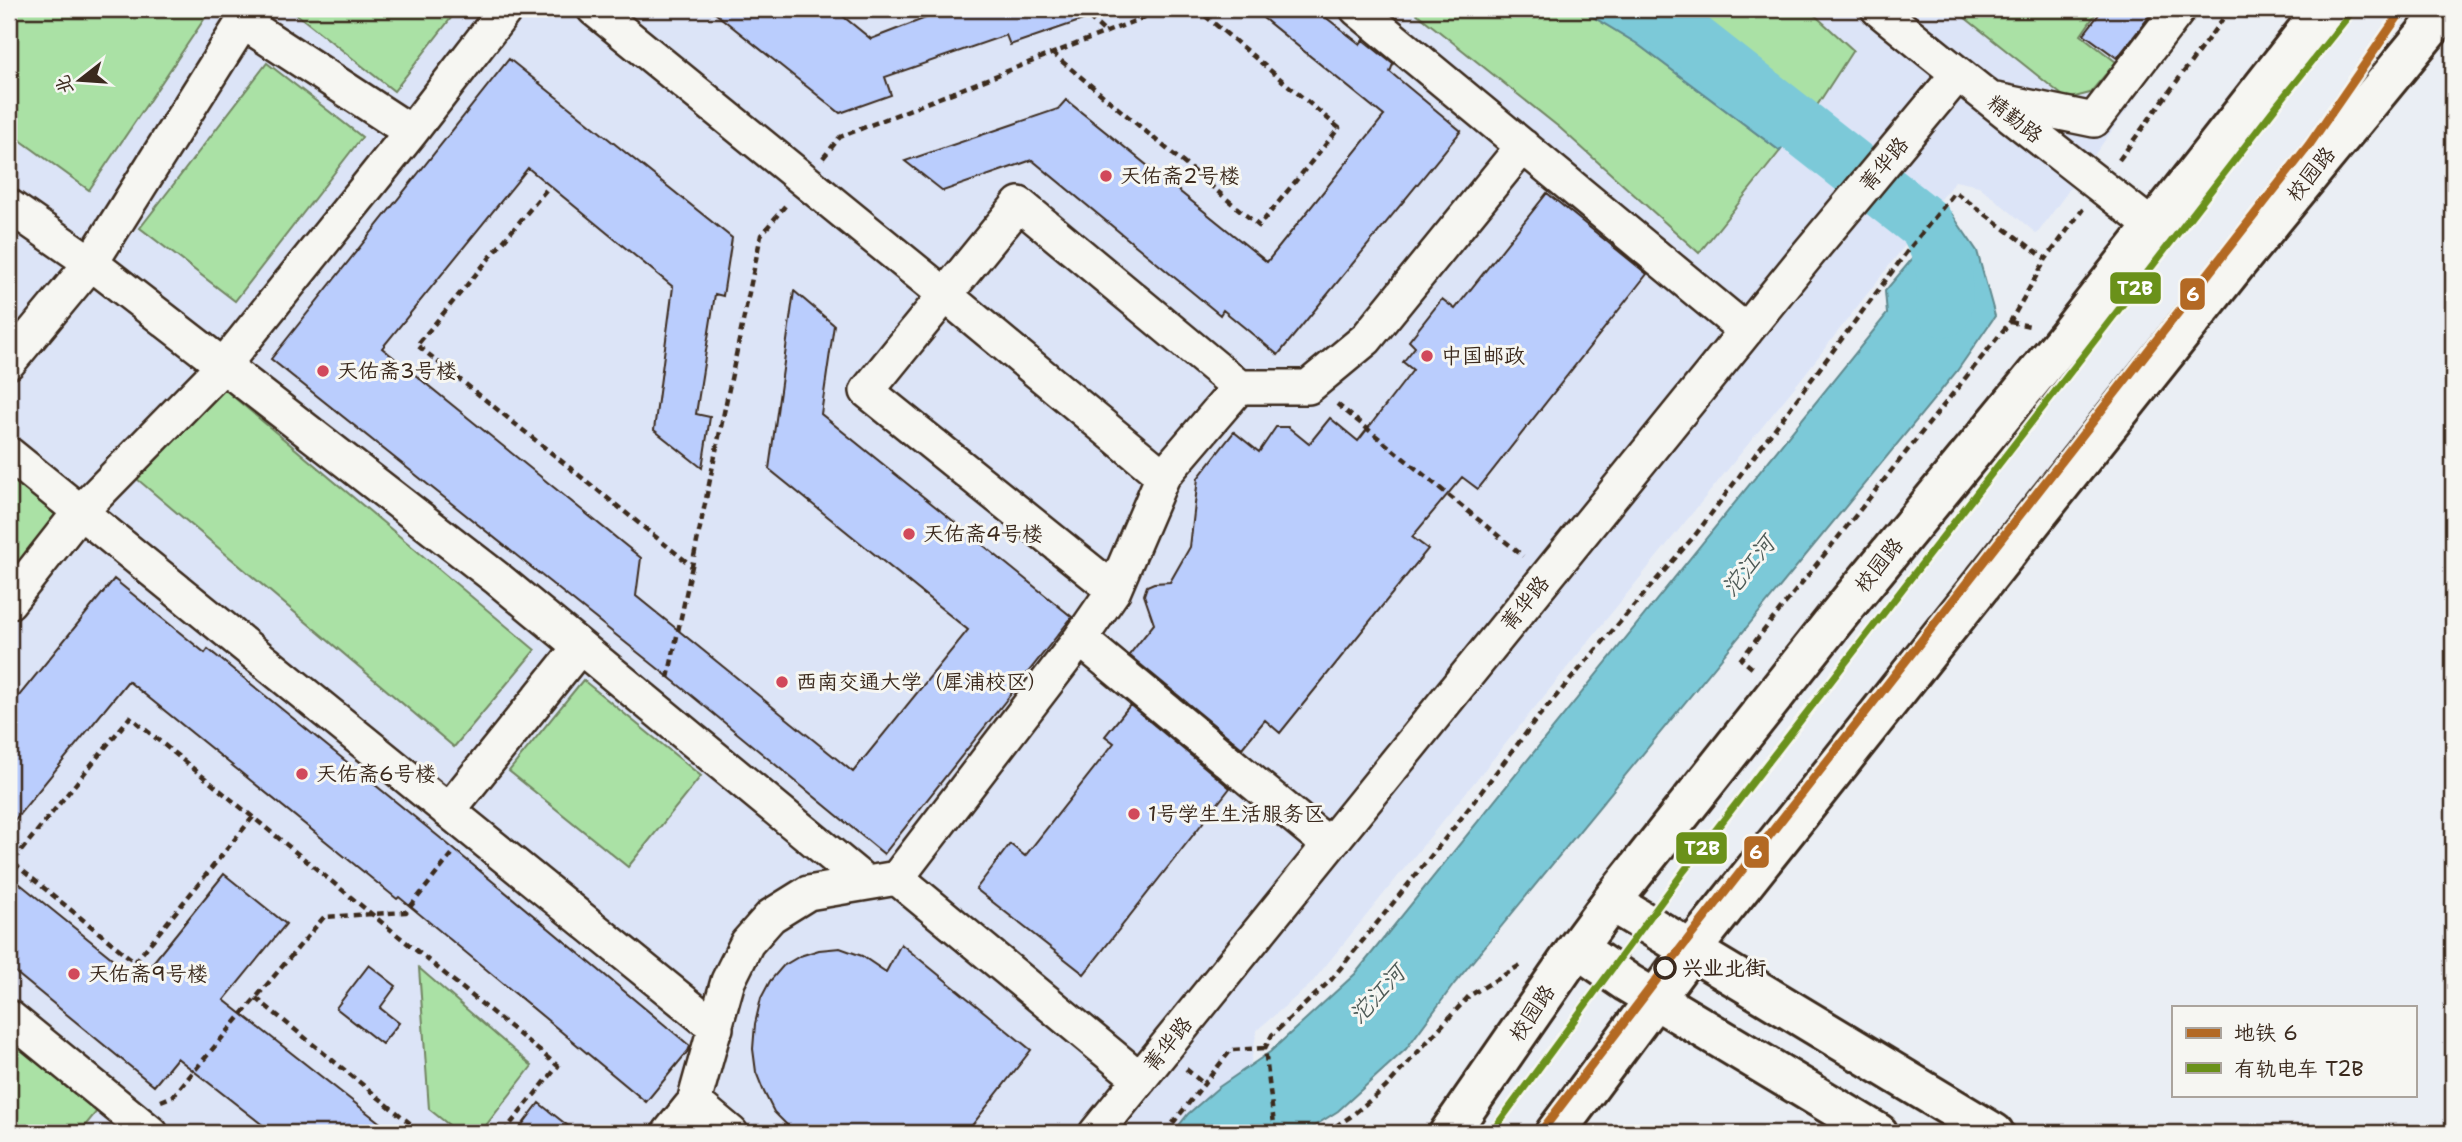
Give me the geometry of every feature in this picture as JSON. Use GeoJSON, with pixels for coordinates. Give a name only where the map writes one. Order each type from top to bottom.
{"type":"FeatureCollection","features":[{"type":"Feature","properties":{"kind":"street"},"geometry":{"type":"LineString","coordinates":[[9,602],[79,513],[223,366],[506,9]]}},
{"type":"Feature","properties":{"kind":"street"},"geometry":{"type":"LineString","coordinates":[[593,9],[1163,476]]}},
{"type":"Feature","properties":{"kind":"street"},"geometry":{"type":"LineString","coordinates":[[1357,9],[1746,331]]}},
{"type":"Feature","properties":{"kind":"street","name":"精勤路"},"geometry":{"type":"LineString","coordinates":[[1878,9],[1957,75],[2153,227]]}},
{"type":"Feature","properties":{"kind":"street"},"geometry":{"type":"LineString","coordinates":[[1991,99],[2094,120],[2179,9]]}},
{"type":"Feature","properties":{"kind":"street","name":"校园路"},"geometry":{"type":"LineString","coordinates":[[1449,1133],[1611,902],[1836,618],[2066,338],[2325,9]]}},
{"type":"Feature","properties":{"kind":"street","name":"校园路"},"geometry":{"type":"LineString","coordinates":[[1555,1133],[1692,949],[2237,263],[2446,9]]}},
{"type":"Feature","properties":{"kind":"street"},"geometry":{"type":"LineString","coordinates":[[9,362],[91,263],[247,16],[411,132]]}},
{"type":"Feature","properties":{"kind":"street","name":"菁华路"},"geometry":{"type":"LineString","coordinates":[[1096,1133],[1808,254],[1957,75]]}},
{"type":"Feature","properties":{"kind":"street"},"geometry":{"type":"LineString","coordinates":[[1114,590],[867,391],[1019,204],[1239,387],[1308,387],[1366,339],[1523,146]]}},
{"type":"Feature","properties":{"kind":"street"},"geometry":{"type":"LineString","coordinates":[[9,206],[91,263],[498,579],[661,715],[882,880],[1140,1079]]}},
{"type":"Feature","properties":{"kind":"street"},"geometry":{"type":"LineString","coordinates":[[669,1133],[694,1102],[728,981],[747,943],[771,916],[808,893],[882,880],[1080,639],[1114,590],[1163,476],[1239,387]]}},
{"type":"Feature","properties":{"kind":"street"},"geometry":{"type":"LineString","coordinates":[[9,454],[716,1028]]}},
{"type":"Feature","properties":{"kind":"street"},"geometry":{"type":"LineString","coordinates":[[1080,639],[1329,845]]}},
{"type":"Feature","properties":{"kind":"street"},"geometry":{"type":"LineString","coordinates":[[459,820],[579,648]]}},
{"type":"Feature","properties":{"kind":"street"},"geometry":{"type":"LineString","coordinates":[[1611,902],[1994,1133]]}},
{"type":"Feature","properties":{"kind":"street"},"geometry":{"type":"LineString","coordinates":[[1577,948],[1655,999],[1878,1133]]}},
{"type":"Feature","properties":{"kind":"street"},"geometry":{"type":"LineString","coordinates":[[9,1017],[131,1127]]}},
{"type":"Feature","properties":{"kind":"street"},"geometry":{"type":"LineString","coordinates":[[694,1102],[731,1133]]}},
{"type":"Feature","properties":{"kind":"path"},"geometry":{"type":"LineString","coordinates":[[859,9],[867,15],[883,9]]}},
{"type":"Feature","properties":{"kind":"path"},"geometry":{"type":"LineString","coordinates":[[1080,9],[1106,32]]}},
{"type":"Feature","properties":{"kind":"path"},"geometry":{"type":"LineString","coordinates":[[840,137],[1165,9]]}},
{"type":"Feature","properties":{"kind":"path"},"geometry":{"type":"LineString","coordinates":[[1052,53],[1259,226],[1339,128],[1197,9]]}},
{"type":"Feature","properties":{"kind":"path"},"geometry":{"type":"LineString","coordinates":[[546,190],[418,345],[692,566]]}},
{"type":"Feature","properties":{"kind":"path"},"geometry":{"type":"LineString","coordinates":[[1275,1133],[1265,1048],[1272,1035],[1331,980],[1456,825],[1539,716],[1696,534],[1942,208]]}},
{"type":"Feature","properties":{"kind":"path"},"geometry":{"type":"LineString","coordinates":[[661,715],[761,235]]}},
{"type":"Feature","properties":{"kind":"path"},"geometry":{"type":"LineString","coordinates":[[1756,671],[1741,659],[2010,322],[2046,259]]}},
{"type":"Feature","properties":{"kind":"path"},"geometry":{"type":"LineString","coordinates":[[1312,384],[1547,576]]}},
{"type":"Feature","properties":{"kind":"path"},"geometry":{"type":"LineString","coordinates":[[253,817],[135,962],[12,862],[130,717],[253,817],[371,914],[558,1066],[503,1133]]}},
{"type":"Feature","properties":{"kind":"path"},"geometry":{"type":"LineString","coordinates":[[131,1127],[173,1096],[324,918],[406,912],[459,820]]}},
{"type":"Feature","properties":{"kind":"path"},"geometry":{"type":"LineString","coordinates":[[1325,1133],[1350,1117],[1385,1088],[1469,996],[1534,957]]}},
{"type":"Feature","properties":{"kind":"path"},"geometry":{"type":"LineString","coordinates":[[256,998],[422,1133]]}},
{"type":"Feature","properties":{"kind":"path"},"geometry":{"type":"LineString","coordinates":[[1165,1133],[1231,1050],[1265,1048]]}},
{"type":"Feature","properties":{"kind":"shaded area","name":"西南交通大学（犀浦校区）"},"geometry":{"type":"Polygon","coordinates":[[[9,9],[2200,9],[2037,234],[1979,186],[1955,181],[1801,379],[1310,985],[1257,1030],[1250,1066],[1188,1114],[1173,1133],[9,1133],[9,9]]]}},
{"type":"Feature","properties":{"kind":"green space"},"geometry":{"type":"Polygon","coordinates":[[[9,9],[211,9],[89,190],[9,132],[9,9]]]}},
{"type":"Feature","properties":{"kind":"green space"},"geometry":{"type":"Polygon","coordinates":[[[290,9],[458,9],[394,91],[290,9]]]}},
{"type":"Feature","properties":{"kind":"green space"},"geometry":{"type":"Polygon","coordinates":[[[1411,9],[1580,9],[1636,43],[1780,151],[1699,253],[1560,128],[1411,9]]]}},
{"type":"Feature","properties":{"kind":"green space"},"geometry":{"type":"Polygon","coordinates":[[[1689,9],[1808,9],[1853,50],[1816,107],[1689,9]]]}},
{"type":"Feature","properties":{"kind":"green space"},"geometry":{"type":"Polygon","coordinates":[[[1954,9],[1991,9],[2002,17],[2013,9],[2099,9],[2081,35],[2116,62],[2090,93],[2067,99],[1954,9]]]}},
{"type":"Feature","properties":{"kind":"green space"},"geometry":{"type":"Polygon","coordinates":[[[267,63],[362,137],[235,301],[140,228],[267,63]]]}},
{"type":"Feature","properties":{"kind":"green space"},"geometry":{"type":"Polygon","coordinates":[[[217,383],[535,650],[454,747],[137,479],[217,383]]]}},
{"type":"Feature","properties":{"kind":"green space"},"geometry":{"type":"Polygon","coordinates":[[[9,465],[71,515],[9,593],[9,465]]]}},
{"type":"Feature","properties":{"kind":"green space"},"geometry":{"type":"Polygon","coordinates":[[[583,680],[701,776],[628,867],[509,771],[583,680]]]}},
{"type":"Feature","properties":{"kind":"green space"},"geometry":{"type":"Polygon","coordinates":[[[419,968],[532,1066],[480,1133],[459,1133],[429,1109],[419,968]]]}},
{"type":"Feature","properties":{"kind":"green space"},"geometry":{"type":"Polygon","coordinates":[[[9,1028],[102,1105],[79,1133],[9,1133],[9,1028]]]}},
{"type":"Feature","properties":{"kind":"water"},"geometry":{"type":"Polygon","coordinates":[[[1580,9],[1689,9],[1816,107],[1780,151],[1636,43],[1580,9]]]}},
{"type":"Feature","properties":{"kind":"water"},"geometry":{"type":"Polygon","coordinates":[[[1951,213],[1977,251],[1995,316],[1957,371],[1454,984],[1406,1049],[1338,1111],[1303,1133],[1173,1133],[1188,1114],[1219,1087],[1270,1052],[1355,974],[1887,314],[1885,291],[1951,213]]]}},
{"type":"Feature","properties":{"kind":"building"},"geometry":{"type":"Polygon","coordinates":[[[710,9],[834,9],[871,39],[949,9],[1103,9],[1103,13],[1010,45],[1006,35],[885,77],[891,95],[840,113],[710,9]]]}},
{"type":"Feature","properties":{"kind":"building","name":"天佑斋2号楼"},"geometry":{"type":"Polygon","coordinates":[[[1252,9],[1315,9],[1360,44],[1363,40],[1393,64],[1390,72],[1461,131],[1278,355],[1223,310],[1220,315],[1032,160],[943,191],[905,161],[1058,109],[1066,100],[1267,262],[1384,116],[1252,9]]]}},
{"type":"Feature","properties":{"kind":"building"},"geometry":{"type":"Polygon","coordinates":[[[2103,9],[2155,9],[2117,58],[2084,34],[2103,9]]]}},
{"type":"Feature","properties":{"kind":"building"},"geometry":{"type":"Polygon","coordinates":[[[509,59],[732,238],[723,296],[715,294],[696,414],[710,417],[702,468],[654,430],[673,287],[528,168],[382,348],[641,558],[636,596],[853,772],[968,630],[769,469],[794,291],[834,325],[821,414],[1072,617],[884,854],[686,691],[271,359],[509,59]]]}},
{"type":"Feature","properties":{"kind":"building"},"geometry":{"type":"Polygon","coordinates":[[[1547,193],[1647,274],[1478,489],[1462,477],[1412,537],[1428,549],[1280,733],[1265,720],[1242,748],[1129,655],[1154,624],[1144,595],[1147,586],[1170,582],[1190,547],[1198,478],[1234,432],[1259,452],[1276,427],[1288,427],[1309,444],[1330,418],[1358,441],[1413,370],[1403,362],[1415,347],[1409,341],[1442,299],[1455,309],[1547,193]]]}},
{"type":"Feature","properties":{"kind":"building"},"geometry":{"type":"Polygon","coordinates":[[[114,579],[205,653],[208,649],[690,1046],[646,1102],[399,897],[397,899],[128,681],[9,827],[9,708],[114,579]]]}},
{"type":"Feature","properties":{"kind":"building","name":"1号学生生活服务区"},"geometry":{"type":"Polygon","coordinates":[[[1130,705],[1230,788],[1084,974],[976,889],[1010,844],[1025,856],[1114,743],[1105,736],[1130,705]]]}},
{"type":"Feature","properties":{"kind":"building","name":"天佑斋9号楼"},"geometry":{"type":"Polygon","coordinates":[[[224,874],[286,924],[224,1000],[393,1133],[273,1133],[177,1058],[154,1086],[9,967],[9,875],[139,980],[224,874]]]}},
{"type":"Feature","properties":{"kind":"building"},"geometry":{"type":"Polygon","coordinates":[[[901,944],[1031,1050],[966,1133],[795,1133],[774,1112],[756,1072],[753,1049],[755,1024],[761,998],[770,981],[783,966],[800,956],[819,950],[840,948],[862,956],[886,972],[901,944]]]}},
{"type":"Feature","properties":{"kind":"building"},"geometry":{"type":"Polygon","coordinates":[[[369,965],[396,986],[380,1008],[399,1023],[382,1044],[336,1008],[369,965]]]}},
{"type":"Feature","properties":{"kind":"building"},"geometry":{"type":"Polygon","coordinates":[[[539,1103],[577,1133],[516,1133],[539,1103]]]}},
{"type":"Feature","properties":{"kind":"waterway","name":"沱江河"},"geometry":{"type":"LineString","coordinates":[[1651,9],[1926,225],[1937,246],[1943,266],[1944,309]]}},
{"type":"Feature","properties":{"kind":"metro line","name":"6"},"geometry":{"type":"LineString","coordinates":[[1540,1133],[1664,970],[2309,145],[2403,9]]}},
{"type":"Feature","properties":{"kind":"tram line","name":"T2B"},"geometry":{"type":"LineString","coordinates":[[1491,1133],[1684,871],[2354,9]]}},
{"type":"Feature","properties":{"kind":"place","name":"天佑斋2号楼"},"geometry":{"type":"Point","coordinates":[1106,176]}},
{"type":"Feature","properties":{"kind":"place","name":"中国邮政"},"geometry":{"type":"Point","coordinates":[1427,356]}},
{"type":"Feature","properties":{"kind":"place","name":"天佑斋3号楼"},"geometry":{"type":"Point","coordinates":[323,371]}},
{"type":"Feature","properties":{"kind":"place","name":"天佑斋4号楼"},"geometry":{"type":"Point","coordinates":[909,534]}},
{"type":"Feature","properties":{"kind":"place","name":"西南交通大学（犀浦校区）"},"geometry":{"type":"Point","coordinates":[782,682]}},
{"type":"Feature","properties":{"kind":"place","name":"天佑斋6号楼"},"geometry":{"type":"Point","coordinates":[302,774]}},
{"type":"Feature","properties":{"kind":"place","name":"1号学生生活服务区"},"geometry":{"type":"Point","coordinates":[1134,814]}},
{"type":"Feature","properties":{"kind":"place","name":"兴业北街"},"geometry":{"type":"Point","coordinates":[1665,968]}},
{"type":"Feature","properties":{"kind":"place","name":"天佑斋9号楼"},"geometry":{"type":"Point","coordinates":[74,974]}}]}
